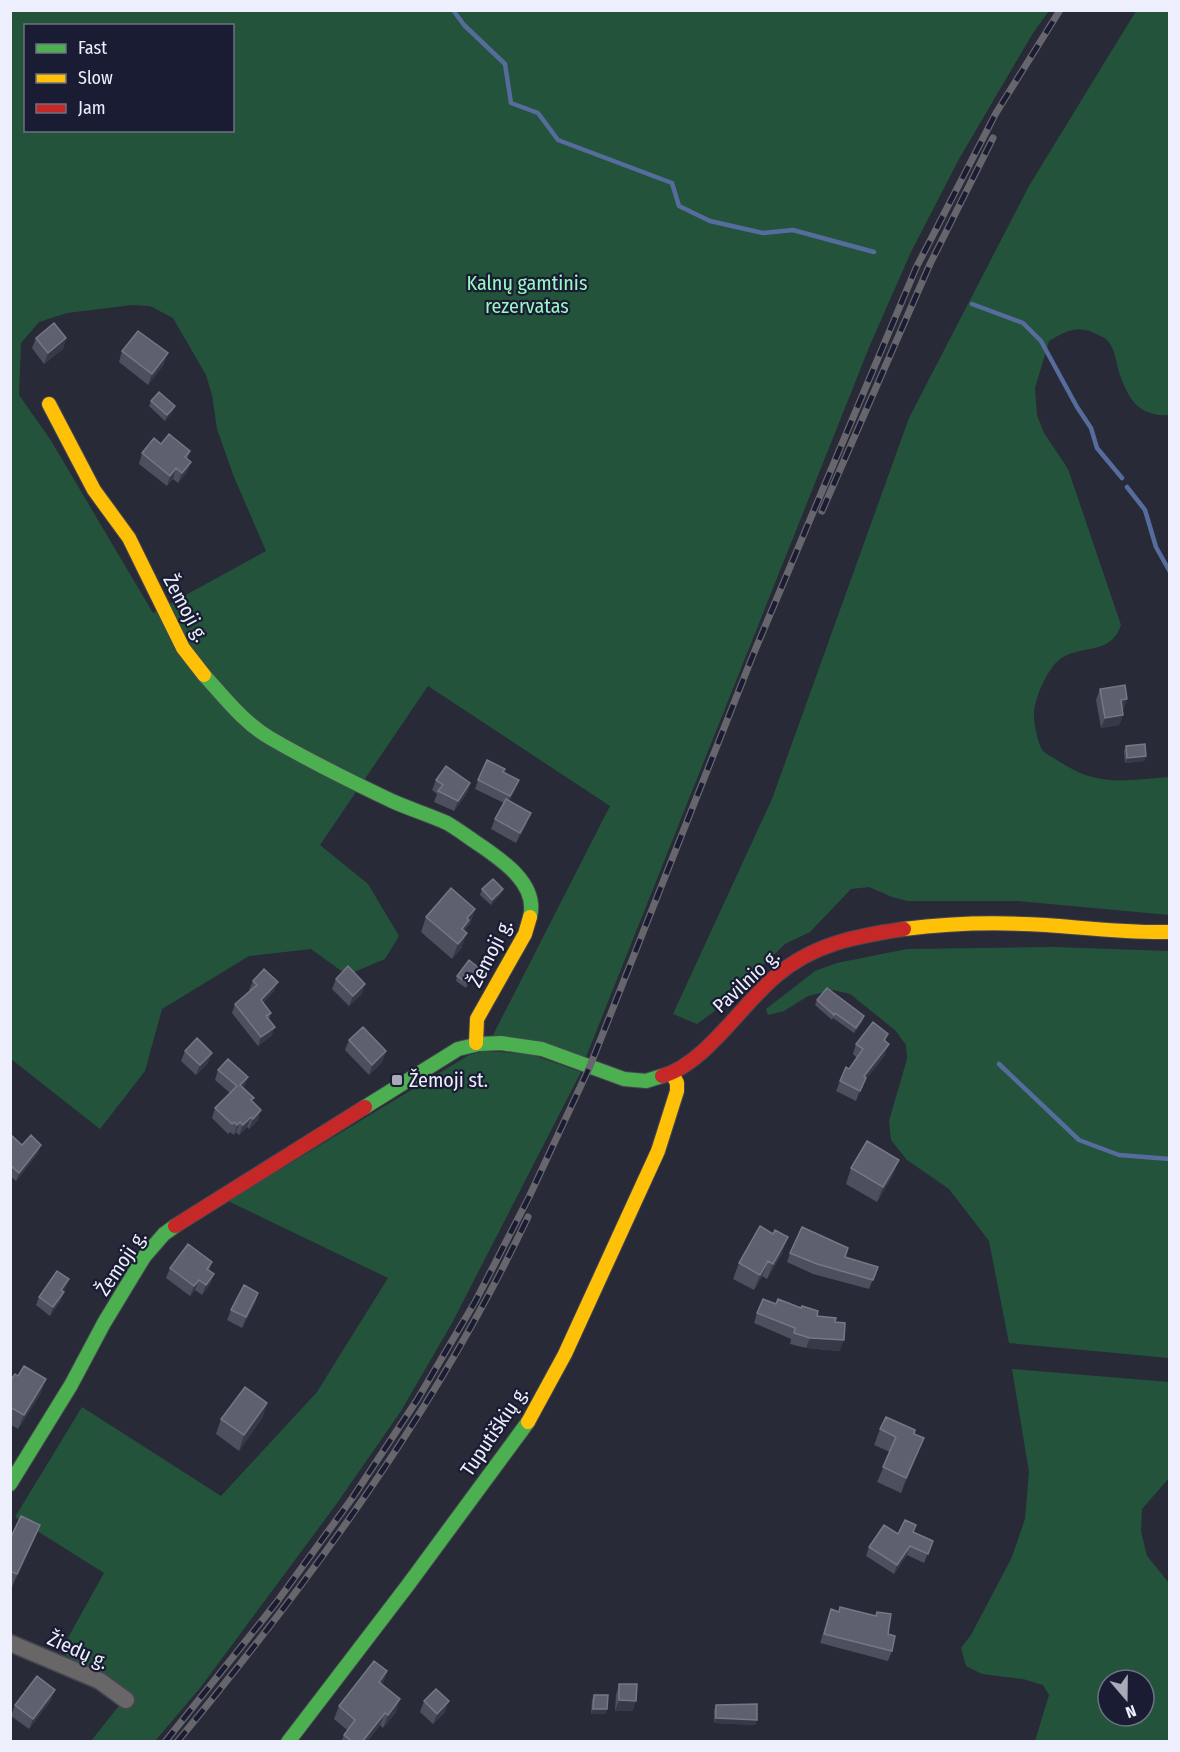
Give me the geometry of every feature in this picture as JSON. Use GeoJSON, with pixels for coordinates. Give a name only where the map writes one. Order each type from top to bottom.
{"type":"FeatureCollection","features":[{"type":"Feature","properties":{"kind":"street","name":"Žemoji g."},"geometry":{"type":"LineString","coordinates":[[10,1484],[144,1257],[165,1234],[199,1210],[439,1060],[476,1043],[477,1019],[525,934],[531,911],[528,893],[512,870],[449,824],[393,801],[268,738],[233,708],[202,674],[183,648],[129,538],[94,490],[49,404]]}},
{"type":"Feature","properties":{"kind":"street","name":"Pavilnio g."},"geometry":{"type":"LineString","coordinates":[[476,1043],[498,1042],[531,1046],[635,1082],[650,1082],[686,1065],[771,980],[792,963],[831,942],[904,929],[967,923],[1170,932]]}},
{"type":"Feature","properties":{"kind":"street","name":"Tuputiškių g."},"geometry":{"type":"LineString","coordinates":[[288,1742],[531,1419],[565,1354],[658,1151],[676,1100],[677,1083],[672,1073]]}},
{"type":"Feature","properties":{"kind":"street","name":"Žiedų g."},"geometry":{"type":"LineString","coordinates":[[10,1643],[100,1681],[126,1700]]}},
{"type":"Feature","properties":{"kind":"green space","name":"Kalnų gamtinis rezervatas"},"geometry":{"type":"Polygon","coordinates":[[[10,11],[1049,11],[1033,33],[959,159],[911,252],[870,345],[586,1057],[493,1035],[610,806],[428,686],[320,845],[368,884],[399,936],[385,959],[347,975],[311,949],[249,956],[162,1009],[145,1071],[100,1129],[11,1059],[10,11]],[[132,305],[67,313],[39,322],[21,343],[19,395],[50,439],[153,613],[266,551],[234,477],[217,429],[212,395],[206,375],[173,318],[150,306],[132,305]]]}},
{"type":"Feature","properties":{"kind":"green space"},"geometry":{"type":"Polygon","coordinates":[[[1136,11],[1169,11],[1169,415],[1150,413],[1142,409],[1131,398],[1119,372],[1112,348],[1105,338],[1086,330],[1075,329],[1049,341],[1035,388],[1037,415],[1044,433],[1068,469],[1121,625],[1110,641],[1095,648],[1068,655],[1055,663],[1040,691],[1034,716],[1043,751],[1088,776],[1110,780],[1169,777],[1169,915],[1018,901],[908,901],[869,887],[851,889],[810,932],[785,944],[716,1010],[697,1024],[673,1014],[772,799],[909,418],[1029,186],[1136,11]]]}},
{"type":"Feature","properties":{"kind":"green space"},"geometry":{"type":"Polygon","coordinates":[[[1053,947],[1169,951],[1169,1358],[1009,1343],[989,1241],[949,1189],[907,1160],[891,1140],[889,1121],[907,1059],[906,1045],[895,1030],[850,994],[833,990],[808,996],[784,1011],[768,1015],[766,1009],[815,971],[837,963],[907,949],[1053,947]]]}},
{"type":"Feature","properties":{"kind":"green space"},"geometry":{"type":"Polygon","coordinates":[[[485,1051],[530,1054],[581,1072],[452,1323],[401,1411],[335,1506],[200,1688],[155,1741],[91,1741],[129,1693],[60,1652],[104,1573],[15,1517],[82,1407],[221,1496],[317,1392],[388,1278],[228,1201],[469,1055],[485,1051]]]}},
{"type":"Feature","properties":{"kind":"green space"},"geometry":{"type":"Polygon","coordinates":[[[1012,1369],[1169,1382],[1169,1478],[1142,1509],[1141,1531],[1147,1556],[1169,1583],[1169,1741],[1035,1741],[1049,1695],[1043,1685],[1023,1679],[982,1674],[966,1666],[961,1648],[971,1635],[1012,1557],[1025,1519],[1029,1472],[1012,1369]]]}},
{"type":"Feature","properties":{"kind":"building"},"geometry":{"type":"Polygon","coordinates":[[[54,323],[66,338],[48,353],[36,338],[54,323]]]}},
{"type":"Feature","properties":{"kind":"building"},"geometry":{"type":"Polygon","coordinates":[[[138,331],[168,353],[152,374],[122,351],[138,331]]]}},
{"type":"Feature","properties":{"kind":"building"},"geometry":{"type":"Polygon","coordinates":[[[159,392],[175,406],[167,415],[151,401],[159,392]]]}},
{"type":"Feature","properties":{"kind":"building"},"geometry":{"type":"Polygon","coordinates":[[[169,434],[190,451],[185,457],[191,462],[182,473],[176,468],[170,476],[142,453],[154,438],[161,444],[169,434]]]}},
{"type":"Feature","properties":{"kind":"building"},"geometry":{"type":"Polygon","coordinates":[[[1125,685],[1127,699],[1121,700],[1123,715],[1105,718],[1100,689],[1125,685]]]}},
{"type":"Feature","properties":{"kind":"building"},"geometry":{"type":"Polygon","coordinates":[[[1145,744],[1146,756],[1127,758],[1126,746],[1145,744]]]}},
{"type":"Feature","properties":{"kind":"building"},"geometry":{"type":"Polygon","coordinates":[[[487,760],[505,769],[503,772],[519,780],[510,796],[478,780],[487,760]]]}},
{"type":"Feature","properties":{"kind":"building"},"geometry":{"type":"Polygon","coordinates":[[[446,766],[470,783],[458,801],[438,791],[443,785],[436,780],[446,766]]]}},
{"type":"Feature","properties":{"kind":"building"},"geometry":{"type":"Polygon","coordinates":[[[506,799],[531,813],[520,833],[495,819],[506,799]]]}},
{"type":"Feature","properties":{"kind":"building"},"geometry":{"type":"Polygon","coordinates":[[[493,879],[503,889],[492,900],[482,889],[493,879]]]}},
{"type":"Feature","properties":{"kind":"building"},"geometry":{"type":"Polygon","coordinates":[[[451,888],[475,909],[467,918],[469,920],[462,929],[467,933],[458,944],[426,917],[451,888]]]}},
{"type":"Feature","properties":{"kind":"building"},"geometry":{"type":"Polygon","coordinates":[[[469,960],[479,968],[467,983],[457,976],[469,960]]]}},
{"type":"Feature","properties":{"kind":"building"},"geometry":{"type":"Polygon","coordinates":[[[348,966],[365,984],[353,996],[336,979],[348,966]]]}},
{"type":"Feature","properties":{"kind":"building"},"geometry":{"type":"Polygon","coordinates":[[[264,969],[278,982],[261,1000],[271,1013],[266,1016],[275,1027],[261,1037],[235,1004],[257,985],[253,981],[264,969]]]}},
{"type":"Feature","properties":{"kind":"building"},"geometry":{"type":"Polygon","coordinates":[[[827,988],[864,1016],[856,1028],[835,1013],[834,1015],[817,1000],[827,988]]]}},
{"type":"Feature","properties":{"kind":"building"},"geometry":{"type":"Polygon","coordinates":[[[873,1022],[888,1034],[884,1040],[889,1044],[864,1076],[866,1078],[860,1091],[840,1081],[846,1067],[849,1069],[863,1049],[856,1044],[873,1022]]]}},
{"type":"Feature","properties":{"kind":"building"},"geometry":{"type":"Polygon","coordinates":[[[363,1027],[386,1051],[372,1065],[349,1040],[363,1027]]]}},
{"type":"Feature","properties":{"kind":"building"},"geometry":{"type":"Polygon","coordinates":[[[197,1038],[212,1053],[200,1065],[185,1051],[197,1038]]]}},
{"type":"Feature","properties":{"kind":"building"},"geometry":{"type":"Polygon","coordinates":[[[228,1059],[248,1077],[240,1085],[254,1098],[251,1100],[261,1110],[243,1125],[240,1122],[237,1125],[234,1122],[232,1124],[215,1108],[237,1086],[218,1070],[228,1059]]]}},
{"type":"Feature","properties":{"kind":"building"},"geometry":{"type":"Polygon","coordinates":[[[10,1134],[22,1145],[31,1135],[41,1145],[19,1173],[10,1165],[10,1134]]]}},
{"type":"Feature","properties":{"kind":"building"},"geometry":{"type":"Polygon","coordinates":[[[867,1141],[899,1160],[883,1187],[851,1168],[867,1141]]]}},
{"type":"Feature","properties":{"kind":"building"},"geometry":{"type":"Polygon","coordinates":[[[760,1226],[773,1234],[775,1230],[788,1237],[773,1264],[768,1261],[760,1275],[739,1263],[760,1226]]]}},
{"type":"Feature","properties":{"kind":"building"},"geometry":{"type":"Polygon","coordinates":[[[802,1227],[848,1248],[845,1257],[878,1267],[873,1280],[817,1264],[790,1253],[802,1227]]]}},
{"type":"Feature","properties":{"kind":"building"},"geometry":{"type":"Polygon","coordinates":[[[188,1244],[212,1262],[207,1269],[214,1274],[206,1285],[199,1280],[194,1286],[170,1268],[188,1244]]]}},
{"type":"Feature","properties":{"kind":"building"},"geometry":{"type":"Polygon","coordinates":[[[57,1271],[69,1279],[61,1290],[64,1292],[53,1307],[39,1297],[57,1271]]]}},
{"type":"Feature","properties":{"kind":"building"},"geometry":{"type":"Polygon","coordinates":[[[244,1285],[258,1293],[246,1317],[231,1310],[244,1285]]]}},
{"type":"Feature","properties":{"kind":"building"},"geometry":{"type":"Polygon","coordinates":[[[763,1299],[776,1304],[778,1299],[801,1308],[802,1306],[818,1311],[817,1316],[836,1318],[835,1322],[845,1323],[844,1340],[810,1338],[794,1333],[795,1328],[757,1313],[763,1299]]]}},
{"type":"Feature","properties":{"kind":"building"},"geometry":{"type":"Polygon","coordinates":[[[24,1366],[46,1379],[24,1415],[10,1407],[10,1381],[15,1374],[18,1376],[24,1366]]]}},
{"type":"Feature","properties":{"kind":"building"},"geometry":{"type":"Polygon","coordinates":[[[245,1387],[267,1403],[244,1435],[221,1419],[245,1387]]]}},
{"type":"Feature","properties":{"kind":"building"},"geometry":{"type":"Polygon","coordinates":[[[886,1417],[915,1430],[914,1434],[924,1438],[906,1478],[883,1467],[896,1437],[880,1429],[886,1417]]]}},
{"type":"Feature","properties":{"kind":"building"},"geometry":{"type":"Polygon","coordinates":[[[21,1516],[40,1525],[17,1574],[10,1571],[10,1539],[21,1516]]]}},
{"type":"Feature","properties":{"kind":"building"},"geometry":{"type":"Polygon","coordinates":[[[905,1520],[916,1525],[913,1532],[933,1541],[928,1554],[910,1546],[897,1565],[869,1547],[884,1525],[898,1534],[905,1520]]]}},
{"type":"Feature","properties":{"kind":"building"},"geometry":{"type":"Polygon","coordinates":[[[840,1607],[876,1616],[877,1612],[891,1614],[888,1634],[895,1636],[892,1651],[824,1634],[831,1609],[839,1612],[840,1607]]]}},
{"type":"Feature","properties":{"kind":"building"},"geometry":{"type":"Polygon","coordinates":[[[374,1661],[387,1671],[379,1682],[400,1699],[388,1715],[385,1713],[362,1742],[353,1742],[344,1735],[355,1720],[339,1706],[374,1661]]]}},
{"type":"Feature","properties":{"kind":"building"},"geometry":{"type":"Polygon","coordinates":[[[37,1676],[55,1690],[33,1719],[15,1705],[37,1676]]]}},
{"type":"Feature","properties":{"kind":"building"},"geometry":{"type":"Polygon","coordinates":[[[619,1684],[637,1684],[636,1701],[619,1700],[619,1684]]]}},
{"type":"Feature","properties":{"kind":"building"},"geometry":{"type":"Polygon","coordinates":[[[436,1689],[449,1701],[437,1714],[424,1701],[436,1689]]]}},
{"type":"Feature","properties":{"kind":"building"},"geometry":{"type":"Polygon","coordinates":[[[594,1695],[608,1695],[607,1709],[593,1709],[594,1695]]]}},
{"type":"Feature","properties":{"kind":"building"},"geometry":{"type":"Polygon","coordinates":[[[757,1704],[757,1720],[716,1718],[716,1705],[757,1704]]]}},
{"type":"Feature","properties":{"kind":"waterway"},"geometry":{"type":"LineString","coordinates":[[453,10],[464,25],[505,64],[511,103],[538,113],[558,140],[672,183],[679,206],[710,221],[763,233],[793,230],[874,252]]}},
{"type":"Feature","properties":{"kind":"waterway"},"geometry":{"type":"LineString","coordinates":[[972,304],[1023,323],[1041,341],[1091,428],[1097,448],[1122,478]]}},
{"type":"Feature","properties":{"kind":"waterway"},"geometry":{"type":"LineString","coordinates":[[1127,487],[1145,510],[1156,547],[1170,572]]}},
{"type":"Feature","properties":{"kind":"waterway"},"geometry":{"type":"LineString","coordinates":[[999,1064],[1079,1140],[1119,1155],[1170,1159]]}},
{"type":"Feature","properties":{"kind":"railway"},"geometry":{"type":"LineString","coordinates":[[165,1742],[276,1603],[353,1497],[417,1400],[475,1302],[529,1197],[590,1066],[753,655],[916,268],[996,113],[1060,10]]}},
{"type":"Feature","properties":{"kind":"railway"},"geometry":{"type":"LineString","coordinates":[[822,511],[930,264],[993,138]]}},
{"type":"Feature","properties":{"kind":"railway"},"geometry":{"type":"LineString","coordinates":[[177,1742],[277,1617],[369,1490],[453,1358],[492,1289],[528,1217]]}},
{"type":"Feature","properties":{"kind":"traffic: fast"},"geometry":{"type":"LineString","coordinates":[[204,675],[243,717],[270,738],[377,794],[447,823],[494,855],[522,882],[531,904],[530,917]]}},
{"type":"Feature","properties":{"kind":"traffic: fast"},"geometry":{"type":"LineString","coordinates":[[365,1107],[458,1049],[479,1044],[501,1043],[542,1049],[624,1079],[646,1081],[662,1076]]}},
{"type":"Feature","properties":{"kind":"traffic: fast"},"geometry":{"type":"LineString","coordinates":[[10,1484],[71,1385],[104,1323],[144,1257],[164,1234],[175,1226]]}},
{"type":"Feature","properties":{"kind":"traffic: fast"},"geometry":{"type":"LineString","coordinates":[[288,1742],[528,1422]]}},
{"type":"Feature","properties":{"kind":"traffic: slow"},"geometry":{"type":"LineString","coordinates":[[49,404],[94,490],[129,538],[183,648],[204,675]]}},
{"type":"Feature","properties":{"kind":"traffic: slow"},"geometry":{"type":"LineString","coordinates":[[476,1043],[477,1019],[525,934],[530,917]]}},
{"type":"Feature","properties":{"kind":"traffic: slow"},"geometry":{"type":"LineString","coordinates":[[904,929],[957,924],[1011,924],[1170,932]]}},
{"type":"Feature","properties":{"kind":"traffic: slow"},"geometry":{"type":"LineString","coordinates":[[528,1422],[565,1354],[658,1151],[677,1091],[677,1083],[672,1073]]}},
{"type":"Feature","properties":{"kind":"traffic: jam"},"geometry":{"type":"LineString","coordinates":[[662,1076],[678,1070],[708,1047],[763,988],[790,965],[836,943],[904,929]]}},
{"type":"Feature","properties":{"kind":"traffic: jam"},"geometry":{"type":"LineString","coordinates":[[175,1226],[365,1107]]}},
{"type":"Feature","properties":{"kind":"place","name":"Žemoji st."},"geometry":{"type":"Point","coordinates":[397,1080]}}]}
